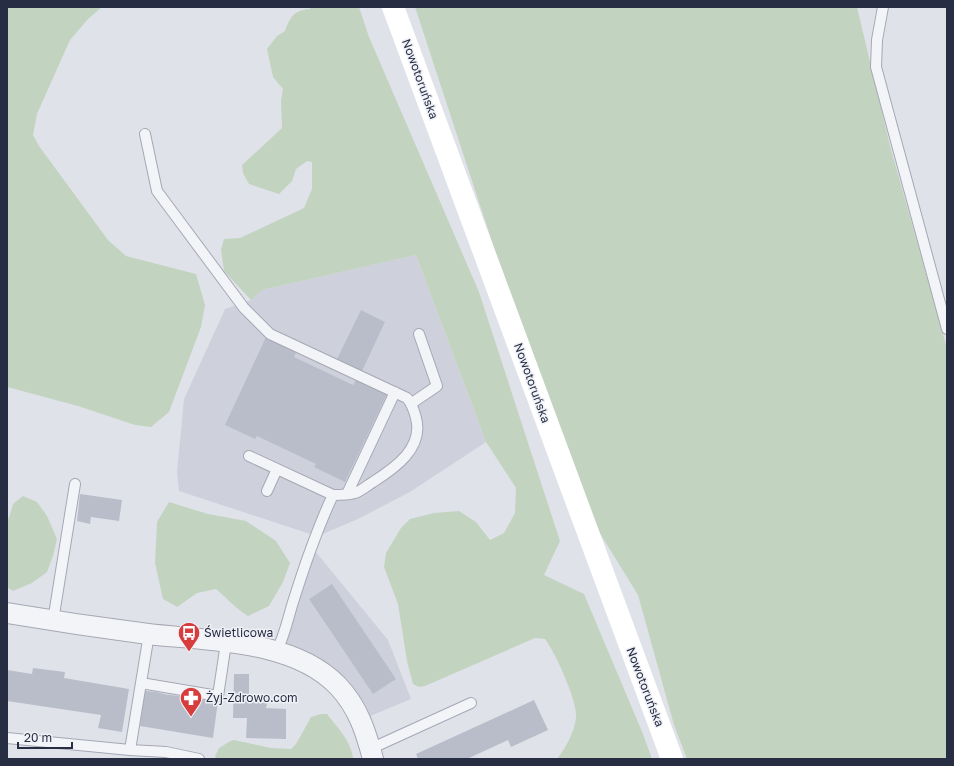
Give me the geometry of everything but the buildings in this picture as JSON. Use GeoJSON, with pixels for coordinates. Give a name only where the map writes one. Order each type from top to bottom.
{"type":"FeatureCollection","features":[{"type":"Feature","properties":{"kind":"main road","name":"Nowotoruńska"},"geometry":{"type":"LineString","coordinates":[[393,7],[672,759]]}},
{"type":"Feature","properties":{"kind":"street"},"geometry":{"type":"LineString","coordinates":[[7,613],[53,621],[256,647],[304,662],[337,685],[349,699],[358,714],[372,754]]}},
{"type":"Feature","properties":{"kind":"lane"},"geometry":{"type":"LineString","coordinates":[[882,7],[877,40],[876,66],[947,328]]}},
{"type":"Feature","properties":{"kind":"lane"},"geometry":{"type":"LineString","coordinates":[[145,134],[158,191],[244,308],[270,334],[407,398],[412,403],[418,424],[416,437],[404,459],[390,471],[355,493],[333,495],[249,456]]}},
{"type":"Feature","properties":{"kind":"lane"},"geometry":{"type":"LineString","coordinates":[[412,403],[437,386],[419,334]]}},
{"type":"Feature","properties":{"kind":"lane"},"geometry":{"type":"LineString","coordinates":[[347,494],[395,392]]}},
{"type":"Feature","properties":{"kind":"lane"},"geometry":{"type":"LineString","coordinates":[[267,491],[277,469]]}},
{"type":"Feature","properties":{"kind":"lane"},"geometry":{"type":"LineString","coordinates":[[53,621],[75,484]]}},
{"type":"Feature","properties":{"kind":"lane"},"geometry":{"type":"LineString","coordinates":[[276,652],[283,636],[311,546],[320,522],[333,495]]}},
{"type":"Feature","properties":{"kind":"lane"},"geometry":{"type":"LineString","coordinates":[[130,750],[149,634]]}},
{"type":"Feature","properties":{"kind":"lane"},"geometry":{"type":"LineString","coordinates":[[141,684],[218,696],[226,643]]}},
{"type":"Feature","properties":{"kind":"lane"},"geometry":{"type":"LineString","coordinates":[[372,754],[471,703]]}},
{"type":"Feature","properties":{"kind":"lane"},"geometry":{"type":"LineString","coordinates":[[7,738],[166,752],[199,759]]}},
{"type":"Feature","properties":{"kind":"shaded area"},"geometry":{"type":"Polygon","coordinates":[[[416,255],[486,442],[410,492],[358,519],[323,534],[310,534],[179,491],[177,472],[184,399],[225,309],[251,300],[262,290],[416,255]]]}},
{"type":"Feature","properties":{"kind":"shaded area"},"geometry":{"type":"Polygon","coordinates":[[[311,546],[388,640],[411,699],[361,720],[280,645],[311,546]]]}},
{"type":"Feature","properties":{"kind":"green space"},"geometry":{"type":"Polygon","coordinates":[[[7,7],[102,7],[88,19],[70,40],[37,114],[33,135],[39,146],[108,240],[126,256],[196,274],[205,305],[201,327],[169,412],[151,427],[135,425],[78,406],[7,387],[7,7]]]}},
{"type":"Feature","properties":{"kind":"green space"},"geometry":{"type":"Polygon","coordinates":[[[310,7],[359,7],[369,37],[479,292],[560,541],[544,575],[584,594],[643,734],[652,759],[557,759],[566,745],[575,724],[576,711],[565,677],[545,639],[535,638],[425,686],[419,687],[413,684],[407,661],[398,604],[384,567],[386,553],[401,528],[410,519],[434,513],[459,511],[476,522],[490,540],[504,533],[515,513],[516,488],[486,442],[416,255],[262,290],[251,300],[224,271],[221,250],[224,239],[240,238],[304,208],[312,189],[312,162],[307,161],[296,169],[292,181],[279,194],[249,184],[243,173],[242,165],[282,128],[281,101],[283,89],[273,77],[267,49],[277,36],[285,31],[293,15],[300,11],[310,9],[310,7]]]}},
{"type":"Feature","properties":{"kind":"green space"},"geometry":{"type":"Polygon","coordinates":[[[415,7],[857,7],[890,146],[947,348],[947,759],[687,759],[674,725],[638,595],[596,527],[495,251],[415,7]]]}},
{"type":"Feature","properties":{"kind":"green space"},"geometry":{"type":"Polygon","coordinates":[[[23,496],[37,502],[47,516],[57,539],[47,572],[32,583],[13,591],[7,587],[7,521],[13,504],[23,496]]]}},
{"type":"Feature","properties":{"kind":"green space"},"geometry":{"type":"Polygon","coordinates":[[[169,502],[208,514],[246,521],[276,541],[290,563],[283,582],[269,606],[248,616],[216,589],[197,593],[177,607],[163,599],[155,563],[157,522],[169,502]]]}},
{"type":"Feature","properties":{"kind":"green space"},"geometry":{"type":"Polygon","coordinates":[[[327,714],[343,735],[350,747],[353,759],[216,759],[215,756],[219,748],[234,740],[271,748],[291,749],[296,744],[311,717],[327,714]]]}},
{"type":"Feature","properties":{"kind":"place","name":"Świetlicowa"},"geometry":{"type":"Point","coordinates":[189,652]}},
{"type":"Feature","properties":{"kind":"place","name":"Żyj-Zdrowo.com"},"geometry":{"type":"Point","coordinates":[191,718]}}]}
